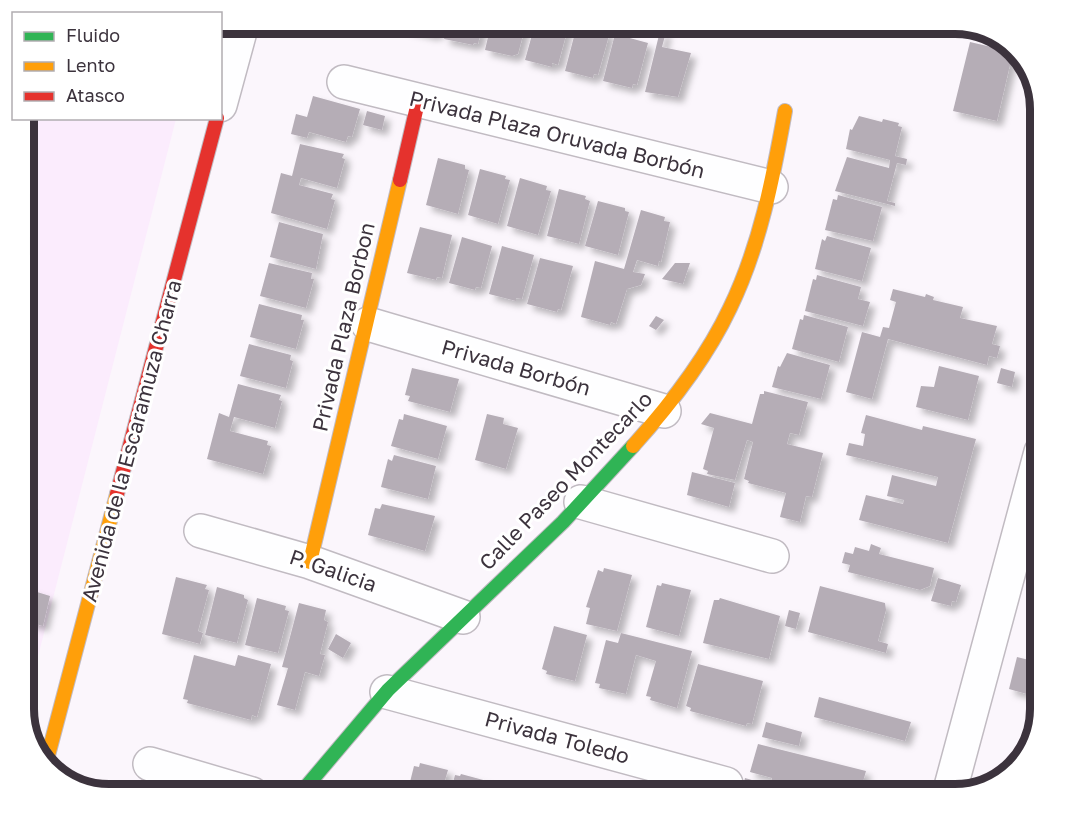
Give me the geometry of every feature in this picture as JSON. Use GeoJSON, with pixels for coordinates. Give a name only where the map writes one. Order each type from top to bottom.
{"type":"FeatureCollection","features":[{"type":"Feature","properties":{"kind":"street"},"geometry":{"type":"LineString","coordinates":[[222,98],[239,34]]}},
{"type":"Feature","properties":{"kind":"street","name":"Privada Plaza Oruvada Borbón"},"geometry":{"type":"LineString","coordinates":[[344,82],[771,187]]}},
{"type":"Feature","properties":{"kind":"street","name":"Privada Plaza Borbon"},"geometry":{"type":"LineString","coordinates":[[310,562],[368,324],[418,102]]}},
{"type":"Feature","properties":{"kind":"street","name":"Calle Paseo Montecarlo"},"geometry":{"type":"LineString","coordinates":[[309,784],[387,692],[581,502],[664,411],[717,334],[749,265],[771,187],[786,111]]}},
{"type":"Feature","properties":{"kind":"street","name":"Avenida de la Escaramuza Charra"},"geometry":{"type":"LineString","coordinates":[[49,752],[216,120]]}},
{"type":"Feature","properties":{"kind":"street","name":"Privada Borbón"},"geometry":{"type":"LineString","coordinates":[[368,324],[664,411]]}},
{"type":"Feature","properties":{"kind":"street"},"geometry":{"type":"LineString","coordinates":[[952,784],[1030,493]]}},
{"type":"Feature","properties":{"kind":"street"},"geometry":{"type":"LineString","coordinates":[[581,502],[772,556]]}},
{"type":"Feature","properties":{"kind":"street","name":"P. Galicia"},"geometry":{"type":"LineString","coordinates":[[201,531],[310,562],[463,617]]}},
{"type":"Feature","properties":{"kind":"street","name":"Privada Toledo"},"geometry":{"type":"LineString","coordinates":[[387,692],[726,784]]}},
{"type":"Feature","properties":{"kind":"street"},"geometry":{"type":"LineString","coordinates":[[150,764],[218,784]]}},
{"type":"Feature","properties":{"kind":"shaded area"},"geometry":{"type":"Polygon","coordinates":[[[35,120],[176,120],[35,668],[35,120]]]}},
{"type":"Feature","properties":{"kind":"building"},"geometry":{"type":"Polygon","coordinates":[[[445,34],[480,34],[478,44],[473,45],[444,39],[445,34]]]}},
{"type":"Feature","properties":{"kind":"building"},"geometry":{"type":"Polygon","coordinates":[[[489,34],[523,34],[518,54],[512,56],[485,50],[489,34]]]}},
{"type":"Feature","properties":{"kind":"building"},"geometry":{"type":"Polygon","coordinates":[[[532,34],[566,34],[558,65],[552,63],[552,67],[525,60],[532,34]]]}},
{"type":"Feature","properties":{"kind":"building"},"geometry":{"type":"Polygon","coordinates":[[[575,34],[609,34],[598,75],[594,74],[593,78],[565,71],[575,34]]]}},
{"type":"Feature","properties":{"kind":"building"},"geometry":{"type":"Polygon","coordinates":[[[615,34],[648,43],[637,85],[633,84],[632,88],[603,81],[615,34]]]}},
{"type":"Feature","properties":{"kind":"building"},"geometry":{"type":"Polygon","coordinates":[[[659,34],[665,34],[662,47],[691,53],[678,97],[645,92],[659,34]]]}},
{"type":"Feature","properties":{"kind":"building"},"geometry":{"type":"Polygon","coordinates":[[[970,42],[999,49],[1009,56],[1011,59],[997,121],[953,111],[970,42]]]}},
{"type":"Feature","properties":{"kind":"building"},"geometry":{"type":"Polygon","coordinates":[[[313,96],[360,109],[352,137],[348,136],[346,142],[309,132],[307,138],[291,134],[296,114],[307,117],[313,96]]]}},
{"type":"Feature","properties":{"kind":"building"},"geometry":{"type":"Polygon","coordinates":[[[367,111],[385,116],[382,130],[363,125],[367,111]]]}},
{"type":"Feature","properties":{"kind":"building"},"geometry":{"type":"Polygon","coordinates":[[[859,116],[882,122],[883,119],[899,123],[898,126],[902,127],[895,156],[907,159],[906,165],[897,163],[887,201],[895,203],[895,206],[835,191],[847,157],[889,168],[890,160],[846,149],[850,129],[852,130],[859,116]]]}},
{"type":"Feature","properties":{"kind":"building"},"geometry":{"type":"Polygon","coordinates":[[[300,144],[344,154],[342,158],[345,159],[337,188],[301,178],[299,185],[333,194],[331,199],[335,200],[327,229],[271,213],[281,173],[292,176],[300,144]]]}},
{"type":"Feature","properties":{"kind":"building"},"geometry":{"type":"Polygon","coordinates":[[[438,158],[465,165],[465,169],[469,170],[458,214],[426,205],[438,158]]]}},
{"type":"Feature","properties":{"kind":"building"},"geometry":{"type":"Polygon","coordinates":[[[480,169],[506,176],[505,179],[510,180],[498,224],[468,215],[480,169]]]}},
{"type":"Feature","properties":{"kind":"building"},"geometry":{"type":"Polygon","coordinates":[[[520,178],[547,186],[546,190],[551,191],[538,235],[507,226],[520,178]]]}},
{"type":"Feature","properties":{"kind":"building"},"geometry":{"type":"Polygon","coordinates":[[[559,189],[586,196],[585,199],[590,201],[579,244],[547,236],[559,189]]]}},
{"type":"Feature","properties":{"kind":"building"},"geometry":{"type":"Polygon","coordinates":[[[838,195],[882,207],[873,241],[825,230],[833,199],[837,200],[838,195]]]}},
{"type":"Feature","properties":{"kind":"building"},"geometry":{"type":"Polygon","coordinates":[[[598,201],[625,208],[625,211],[629,212],[618,255],[585,246],[598,201]]]}},
{"type":"Feature","properties":{"kind":"building"},"geometry":{"type":"Polygon","coordinates":[[[641,210],[665,217],[664,221],[670,222],[661,262],[659,261],[658,266],[637,260],[633,272],[645,274],[641,285],[627,289],[616,324],[611,322],[610,325],[581,317],[595,261],[624,269],[641,210]]]}},
{"type":"Feature","properties":{"kind":"building"},"geometry":{"type":"Polygon","coordinates":[[[279,222],[323,234],[316,269],[270,257],[279,222]]]}},
{"type":"Feature","properties":{"kind":"building"},"geometry":{"type":"Polygon","coordinates":[[[420,227],[452,235],[442,278],[437,277],[436,280],[407,273],[420,227]]]}},
{"type":"Feature","properties":{"kind":"building"},"geometry":{"type":"Polygon","coordinates":[[[827,236],[871,248],[862,281],[815,269],[822,239],[825,241],[827,236]]]}},
{"type":"Feature","properties":{"kind":"building"},"geometry":{"type":"Polygon","coordinates":[[[462,237],[492,246],[481,288],[476,287],[475,290],[449,283],[462,237]]]}},
{"type":"Feature","properties":{"kind":"building"},"geometry":{"type":"Polygon","coordinates":[[[502,246],[534,255],[522,299],[516,298],[516,301],[489,294],[502,246]]]}},
{"type":"Feature","properties":{"kind":"building"},"geometry":{"type":"Polygon","coordinates":[[[540,258],[573,266],[561,310],[558,309],[557,312],[527,304],[540,258]]]}},
{"type":"Feature","properties":{"kind":"building"},"geometry":{"type":"Polygon","coordinates":[[[269,263],[312,273],[311,279],[314,279],[306,308],[260,296],[269,263]]]}},
{"type":"Feature","properties":{"kind":"building"},"geometry":{"type":"Polygon","coordinates":[[[675,263],[690,263],[683,284],[662,279],[675,263]]]}},
{"type":"Feature","properties":{"kind":"building"},"geometry":{"type":"Polygon","coordinates":[[[817,275],[861,287],[858,299],[870,302],[863,326],[805,311],[813,279],[816,280],[817,275]]]}},
{"type":"Feature","properties":{"kind":"building"},"geometry":{"type":"Polygon","coordinates":[[[893,289],[925,297],[926,294],[934,297],[933,300],[963,307],[960,318],[997,326],[992,344],[1000,346],[997,358],[989,356],[987,365],[888,339],[872,399],[846,392],[862,332],[880,337],[883,327],[889,328],[896,302],[890,300],[893,289]]]}},
{"type":"Feature","properties":{"kind":"building"},"geometry":{"type":"Polygon","coordinates":[[[259,304],[302,315],[301,320],[304,320],[296,349],[250,337],[259,304]]]}},
{"type":"Feature","properties":{"kind":"building"},"geometry":{"type":"Polygon","coordinates":[[[804,315],[848,327],[839,362],[792,349],[800,319],[803,320],[804,315]]]}},
{"type":"Feature","properties":{"kind":"building"},"geometry":{"type":"Polygon","coordinates":[[[656,316],[664,320],[656,330],[649,326],[656,316]]]}},
{"type":"Feature","properties":{"kind":"building"},"geometry":{"type":"Polygon","coordinates":[[[249,344],[291,355],[290,360],[293,361],[286,388],[240,376],[249,344]]]}},
{"type":"Feature","properties":{"kind":"building"},"geometry":{"type":"Polygon","coordinates":[[[787,353],[830,365],[821,399],[772,387],[778,366],[780,367],[787,353]]]}},
{"type":"Feature","properties":{"kind":"building"},"geometry":{"type":"Polygon","coordinates":[[[939,366],[979,376],[968,420],[916,407],[921,386],[934,387],[939,366]]]}},
{"type":"Feature","properties":{"kind":"building"},"geometry":{"type":"Polygon","coordinates":[[[412,368],[459,379],[450,412],[408,401],[410,396],[405,395],[412,368]]]}},
{"type":"Feature","properties":{"kind":"building"},"geometry":{"type":"Polygon","coordinates":[[[1001,368],[1015,372],[1012,387],[997,383],[1001,368]]]}},
{"type":"Feature","properties":{"kind":"building"},"geometry":{"type":"Polygon","coordinates":[[[238,384],[281,395],[279,400],[282,401],[275,428],[234,417],[230,431],[268,441],[267,445],[271,446],[263,474],[207,459],[219,413],[229,417],[238,384]]]}},
{"type":"Feature","properties":{"kind":"building"},"geometry":{"type":"Polygon","coordinates":[[[764,391],[808,402],[799,435],[790,433],[787,444],[823,453],[812,497],[806,496],[800,522],[780,517],[786,493],[748,483],[749,481],[744,479],[753,442],[747,440],[735,480],[707,474],[708,471],[703,469],[714,428],[701,424],[710,413],[752,424],[760,394],[764,394],[764,391]]]}},
{"type":"Feature","properties":{"kind":"building"},"geometry":{"type":"Polygon","coordinates":[[[404,414],[447,426],[438,459],[391,446],[399,419],[403,420],[404,414]]]}},
{"type":"Feature","properties":{"kind":"building"},"geometry":{"type":"Polygon","coordinates":[[[487,414],[504,418],[503,424],[518,428],[506,469],[475,460],[487,414]]]}},
{"type":"Feature","properties":{"kind":"building"},"geometry":{"type":"Polygon","coordinates":[[[866,415],[922,430],[923,426],[976,439],[948,543],[859,520],[866,495],[903,504],[904,500],[887,496],[892,475],[936,486],[938,477],[846,455],[849,443],[863,446],[865,434],[861,433],[866,415]]]}},
{"type":"Feature","properties":{"kind":"building"},"geometry":{"type":"Polygon","coordinates":[[[394,455],[436,466],[428,499],[381,487],[388,459],[392,461],[394,455]]]}},
{"type":"Feature","properties":{"kind":"building"},"geometry":{"type":"Polygon","coordinates":[[[692,472],[735,483],[729,507],[687,495],[692,472]]]}},
{"type":"Feature","properties":{"kind":"building"},"geometry":{"type":"Polygon","coordinates":[[[382,504],[435,516],[425,551],[368,535],[375,508],[380,509],[382,504]]]}},
{"type":"Feature","properties":{"kind":"building"},"geometry":{"type":"Polygon","coordinates":[[[871,544],[881,548],[879,554],[934,568],[930,586],[920,590],[848,572],[850,565],[842,563],[845,552],[853,554],[855,547],[869,551],[871,544]]]}},
{"type":"Feature","properties":{"kind":"building"},"geometry":{"type":"Polygon","coordinates":[[[604,568],[632,575],[617,631],[586,624],[590,608],[586,607],[598,570],[603,572],[604,568]]]}},
{"type":"Feature","properties":{"kind":"building"},"geometry":{"type":"Polygon","coordinates":[[[176,577],[207,585],[205,589],[209,590],[198,631],[203,633],[200,644],[162,634],[176,577]]]}},
{"type":"Feature","properties":{"kind":"building"},"geometry":{"type":"Polygon","coordinates":[[[938,578],[961,585],[956,602],[952,601],[951,606],[931,601],[938,578]]]}},
{"type":"Feature","properties":{"kind":"building"},"geometry":{"type":"Polygon","coordinates":[[[662,583],[691,590],[679,636],[646,627],[657,585],[661,586],[662,583]]]}},
{"type":"Feature","properties":{"kind":"building"},"geometry":{"type":"Polygon","coordinates":[[[820,586],[885,603],[886,610],[878,641],[888,644],[886,653],[808,632],[820,586]]]}},
{"type":"Feature","properties":{"kind":"building"},"geometry":{"type":"Polygon","coordinates":[[[217,587],[244,595],[244,598],[248,600],[237,643],[205,635],[217,587]]]}},
{"type":"Feature","properties":{"kind":"building"},"geometry":{"type":"Polygon","coordinates":[[[35,591],[50,596],[43,626],[35,624],[35,591]]]}},
{"type":"Feature","properties":{"kind":"building"},"geometry":{"type":"Polygon","coordinates":[[[257,598],[286,606],[285,610],[289,611],[278,653],[245,645],[257,598]]]}},
{"type":"Feature","properties":{"kind":"building"},"geometry":{"type":"Polygon","coordinates":[[[720,598],[780,616],[769,659],[703,643],[714,600],[720,598]]]}},
{"type":"Feature","properties":{"kind":"building"},"geometry":{"type":"Polygon","coordinates":[[[299,603],[326,610],[324,620],[328,622],[320,654],[325,655],[319,676],[305,672],[295,710],[277,705],[288,668],[282,667],[299,603]]]}},
{"type":"Feature","properties":{"kind":"building"},"geometry":{"type":"Polygon","coordinates":[[[789,610],[800,613],[796,629],[785,626],[789,610]]]}},
{"type":"Feature","properties":{"kind":"building"},"geometry":{"type":"Polygon","coordinates":[[[554,626],[587,635],[575,681],[546,674],[547,671],[542,669],[554,626]]]}},
{"type":"Feature","properties":{"kind":"building"},"geometry":{"type":"Polygon","coordinates":[[[621,633],[692,651],[677,708],[650,700],[651,697],[646,696],[656,661],[636,655],[626,694],[599,688],[600,684],[595,683],[606,640],[618,643],[621,633]]]}},
{"type":"Feature","properties":{"kind":"building"},"geometry":{"type":"Polygon","coordinates":[[[336,634],[351,643],[343,658],[328,649],[336,634]]]}},
{"type":"Feature","properties":{"kind":"building"},"geometry":{"type":"Polygon","coordinates":[[[194,655],[235,666],[238,655],[271,664],[257,717],[252,715],[251,720],[187,703],[188,700],[183,699],[194,655]]]}},
{"type":"Feature","properties":{"kind":"building"},"geometry":{"type":"Polygon","coordinates":[[[1017,657],[1030,660],[1030,695],[1009,689],[1017,657]]]}},
{"type":"Feature","properties":{"kind":"building"},"geometry":{"type":"Polygon","coordinates":[[[698,664],[763,681],[752,724],[747,723],[746,726],[690,711],[691,708],[686,706],[698,664]]]}},
{"type":"Feature","properties":{"kind":"building"},"geometry":{"type":"Polygon","coordinates":[[[819,697],[911,722],[905,741],[814,717],[819,697]]]}},
{"type":"Feature","properties":{"kind":"building"},"geometry":{"type":"Polygon","coordinates":[[[766,722],[802,732],[799,746],[762,737],[766,722]]]}},
{"type":"Feature","properties":{"kind":"building"},"geometry":{"type":"Polygon","coordinates":[[[758,744],[866,771],[862,784],[770,784],[772,778],[750,772],[758,744]]]}},
{"type":"Feature","properties":{"kind":"building"},"geometry":{"type":"Polygon","coordinates":[[[420,763],[448,770],[444,784],[410,784],[414,766],[419,767],[420,763]]]}},
{"type":"Feature","properties":{"kind":"building"},"geometry":{"type":"Polygon","coordinates":[[[461,774],[487,781],[486,784],[453,784],[455,775],[460,776],[461,774]]]}},
{"type":"Feature","properties":{"kind":"building"},"geometry":{"type":"Polygon","coordinates":[[[745,778],[766,784],[744,784],[745,778]]]}},
{"type":"Feature","properties":{"kind":"traffic: fast"},"geometry":{"type":"LineString","coordinates":[[308,784],[388,690],[563,522],[633,446]]}},
{"type":"Feature","properties":{"kind":"traffic: slow"},"geometry":{"type":"LineString","coordinates":[[633,446],[686,381],[710,345],[730,308],[750,260],[757,236],[785,111]]}},
{"type":"Feature","properties":{"kind":"traffic: slow"},"geometry":{"type":"LineString","coordinates":[[310,562],[400,180]]}},
{"type":"Feature","properties":{"kind":"traffic: slow"},"geometry":{"type":"LineString","coordinates":[[49,752],[117,494]]}},
{"type":"Feature","properties":{"kind":"traffic: jam"},"geometry":{"type":"LineString","coordinates":[[400,180],[418,102]]}},
{"type":"Feature","properties":{"kind":"traffic: jam"},"geometry":{"type":"LineString","coordinates":[[117,494],[216,120]]}}]}
